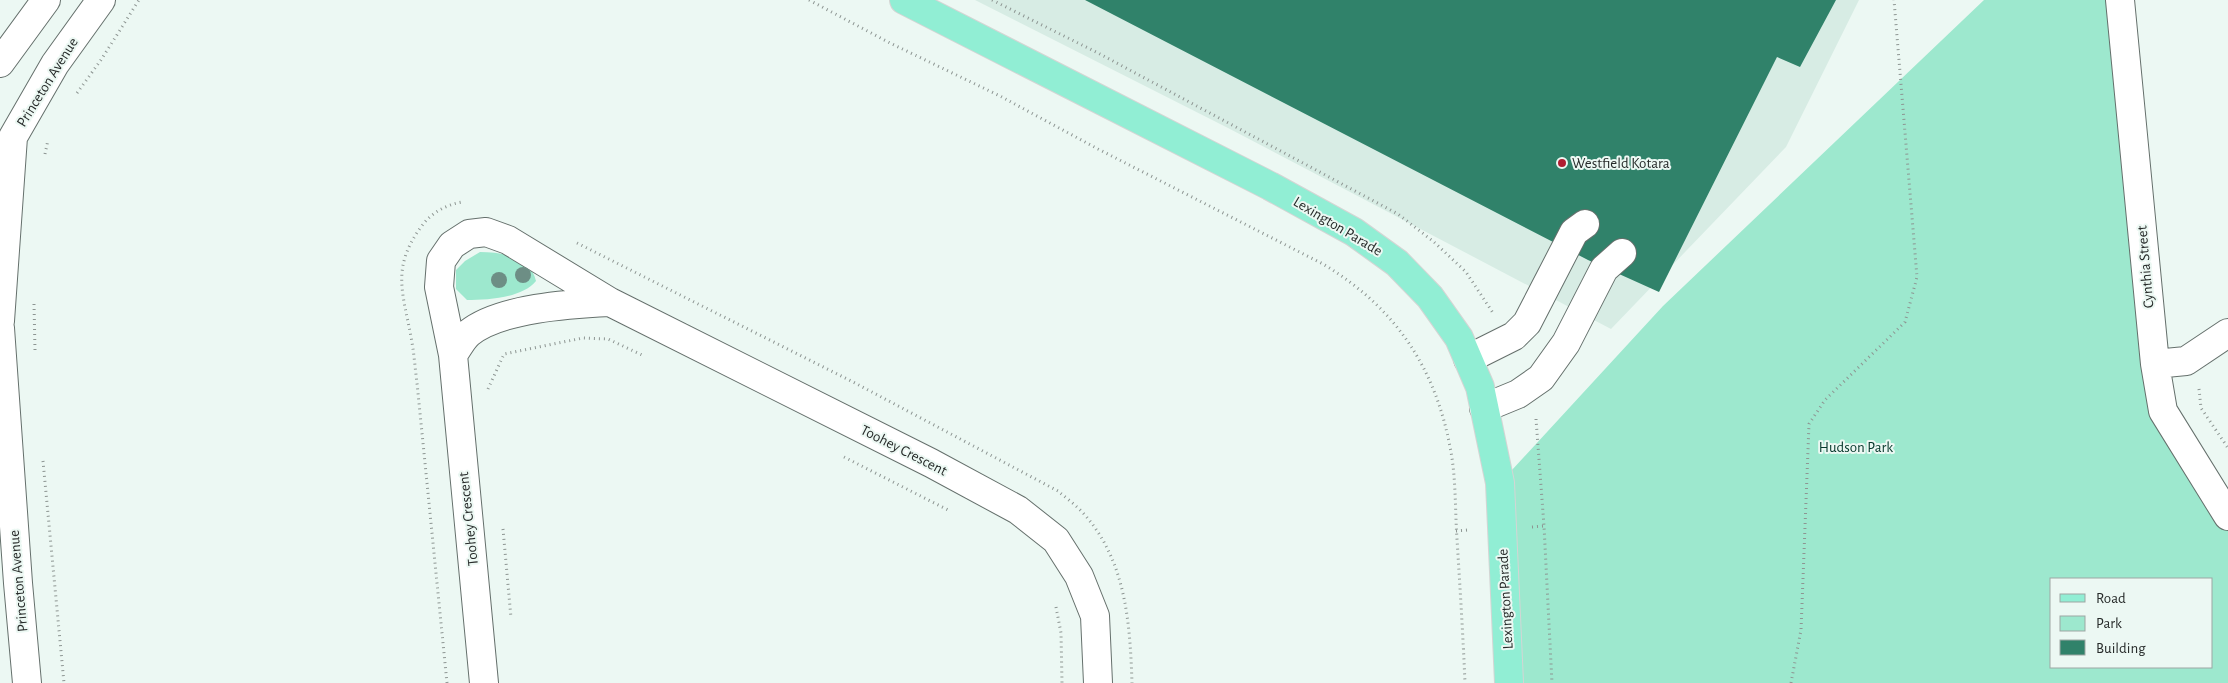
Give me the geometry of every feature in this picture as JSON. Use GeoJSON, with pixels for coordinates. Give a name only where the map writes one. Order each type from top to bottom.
{"type":"FeatureCollection","features":[{"type":"Feature","properties":{"kind":"main road","name":"Lexington Parade"},"geometry":{"type":"LineString","coordinates":[[904,0],[1270,186],[1354,232],[1397,263],[1430,297],[1459,338],[1480,387],[1500,483],[1509,683]]}},
{"type":"Feature","properties":{"kind":"street"},"geometry":{"type":"LineString","coordinates":[[0,63],[46,0]]}},
{"type":"Feature","properties":{"kind":"street","name":"Princeton Avenue"},"geometry":{"type":"LineString","coordinates":[[0,321],[13,137],[55,64],[101,0]]}},
{"type":"Feature","properties":{"kind":"street","name":"Cynthia Street"},"geometry":{"type":"LineString","coordinates":[[2120,0],[2155,364],[2163,411],[2228,516]]}},
{"type":"Feature","properties":{"kind":"street"},"geometry":{"type":"LineString","coordinates":[[1468,359],[1514,336],[1527,323],[1574,232],[1585,224]]}},
{"type":"Feature","properties":{"kind":"street","name":"Toohey Crescent"},"geometry":{"type":"LineString","coordinates":[[484,683],[453,355],[439,287],[441,262],[452,245],[469,234],[486,232],[508,240],[610,302],[931,463],[1018,510],[1056,540],[1079,576],[1095,616],[1098,683]]}},
{"type":"Feature","properties":{"kind":"street"},"geometry":{"type":"LineString","coordinates":[[1484,408],[1518,394],[1541,378],[1566,343],[1604,269],[1622,253]]}},
{"type":"Feature","properties":{"kind":"street"},"geometry":{"type":"LineString","coordinates":[[453,355],[468,334],[496,317],[578,304],[610,302]]}},
{"type":"Feature","properties":{"kind":"street","name":"Princeton Avenue"},"geometry":{"type":"LineString","coordinates":[[0,328],[27,683]]}},
{"type":"Feature","properties":{"kind":"street"},"geometry":{"type":"LineString","coordinates":[[2155,364],[2186,361],[2228,332]]}},
{"type":"Feature","properties":{"kind":"path"},"geometry":{"type":"LineString","coordinates":[[74,96],[101,60],[139,0]]}},
{"type":"Feature","properties":{"kind":"path"},"geometry":{"type":"LineString","coordinates":[[808,0],[890,43],[1000,96],[1098,149],[1323,264],[1346,278],[1383,309],[1410,341],[1426,372],[1440,406],[1451,453],[1465,683]]}},
{"type":"Feature","properties":{"kind":"path"},"geometry":{"type":"LineString","coordinates":[[1791,683],[1801,630],[1809,424],[1825,400],[1905,322],[1917,277],[1894,0]]}},
{"type":"Feature","properties":{"kind":"path"},"geometry":{"type":"LineString","coordinates":[[42,163],[50,134]]}},
{"type":"Feature","properties":{"kind":"path"},"geometry":{"type":"LineString","coordinates":[[447,683],[412,338],[402,301],[401,270],[412,240],[430,216],[451,204],[467,202]]}},
{"type":"Feature","properties":{"kind":"path"},"geometry":{"type":"LineString","coordinates":[[574,242],[881,397],[1058,491],[1084,513],[1108,546],[1125,594],[1131,629],[1132,683]]}},
{"type":"Feature","properties":{"kind":"path"},"geometry":{"type":"LineString","coordinates":[[34,303],[35,357]]}},
{"type":"Feature","properties":{"kind":"path"},"geometry":{"type":"LineString","coordinates":[[489,397],[488,388],[504,354],[583,338],[608,339],[650,360]]}},
{"type":"Feature","properties":{"kind":"path"},"geometry":{"type":"LineString","coordinates":[[2198,386],[2201,408],[2228,448]]}},
{"type":"Feature","properties":{"kind":"path"},"geometry":{"type":"LineString","coordinates":[[1536,416],[1552,683]]}},
{"type":"Feature","properties":{"kind":"path"},"geometry":{"type":"LineString","coordinates":[[840,454],[953,512]]}},
{"type":"Feature","properties":{"kind":"path"},"geometry":{"type":"LineString","coordinates":[[42,459],[64,683]]}},
{"type":"Feature","properties":{"kind":"path"},"geometry":{"type":"LineString","coordinates":[[502,521],[512,626]]}},
{"type":"Feature","properties":{"kind":"path"},"geometry":{"type":"LineString","coordinates":[[1531,527],[1544,526]]}},
{"type":"Feature","properties":{"kind":"path"},"geometry":{"type":"LineString","coordinates":[[1456,531],[1468,530]]}},
{"type":"Feature","properties":{"kind":"path"},"geometry":{"type":"LineString","coordinates":[[1055,604],[1061,633],[1062,683]]}},
{"type":"Feature","properties":{"kind":"shaded area","name":"Westfield Kotara"},"geometry":{"type":"Polygon","coordinates":[[[975,0],[1859,0],[1786,147],[1611,329],[1228,128],[975,0]]]}},
{"type":"Feature","properties":{"kind":"green space","name":"Hudson Park"},"geometry":{"type":"Polygon","coordinates":[[[1984,0],[2120,0],[2155,364],[2228,516],[2228,683],[1515,683],[1500,483],[1663,306],[1984,0]]]}},
{"type":"Feature","properties":{"kind":"green space"},"geometry":{"type":"Polygon","coordinates":[[[480,252],[497,253],[522,261],[533,273],[536,281],[522,291],[504,297],[467,300],[456,289],[456,270],[465,261],[480,252]]]}},
{"type":"Feature","properties":{"kind":"building","name":"Westfield Kotara"},"geometry":{"type":"Polygon","coordinates":[[[1085,0],[1836,0],[1800,67],[1777,57],[1659,292],[1588,260],[1085,0]]]}},
{"type":"Feature","properties":{"kind":"place","name":"Westfield Kotara"},"geometry":{"type":"Point","coordinates":[1562,163]}}]}
